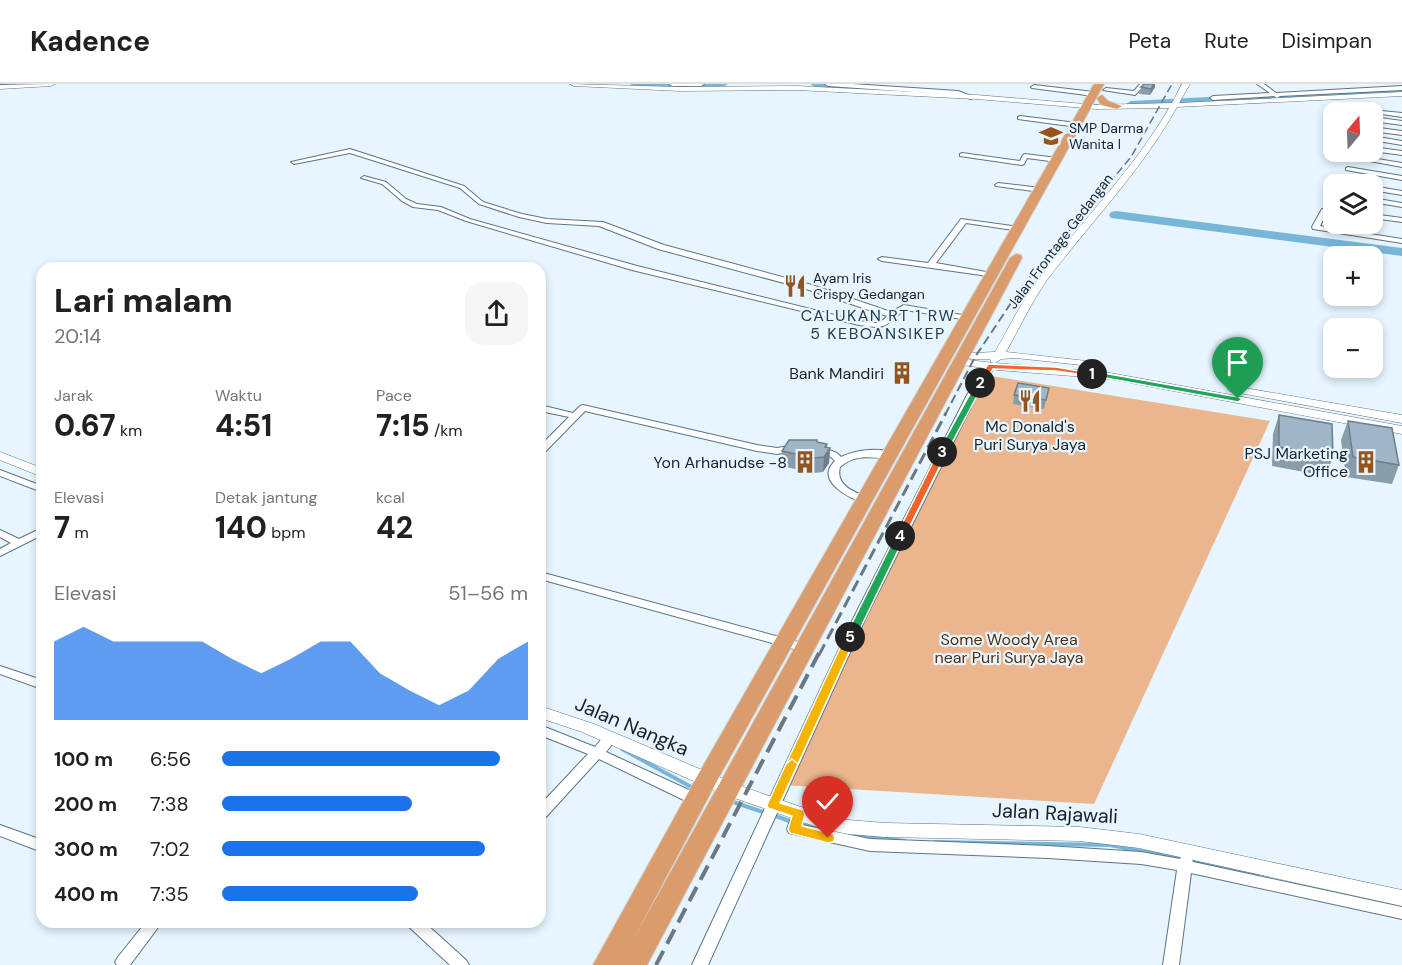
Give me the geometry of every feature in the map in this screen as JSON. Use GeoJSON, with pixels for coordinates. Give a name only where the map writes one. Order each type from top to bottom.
{"type":"FeatureCollection","features":[{"type":"Feature","properties":{"kind":"highway"},"geometry":{"type":"LineString","coordinates":[[1098,97],[1104,103],[1117,106]]}},
{"type":"Feature","properties":{"kind":"highway"},"geometry":{"type":"LineString","coordinates":[[633,965],[784,643],[891,455],[954,357],[968,318],[1077,125],[1098,97]]}},
{"type":"Feature","properties":{"kind":"highway"},"geometry":{"type":"LineString","coordinates":[[606,965],[805,648],[954,357],[1098,97]]}},
{"type":"Feature","properties":{"kind":"main road"},"geometry":{"type":"LineString","coordinates":[[0,87],[51,84]]}},
{"type":"Feature","properties":{"kind":"main road"},"geometry":{"type":"LineString","coordinates":[[574,84],[736,85],[973,97],[1098,97]]}},
{"type":"Feature","properties":{"kind":"street"},"geometry":{"type":"LineString","coordinates":[[672,86],[701,84]]}},
{"type":"Feature","properties":{"kind":"street"},"geometry":{"type":"LineString","coordinates":[[828,84],[958,93],[973,97]]}},
{"type":"Feature","properties":{"kind":"street"},"geometry":{"type":"LineString","coordinates":[[1098,97],[1135,93],[1143,84]]}},
{"type":"Feature","properties":{"kind":"street","name":"Jalan Frontage Gedangan"},"geometry":{"type":"LineString","coordinates":[[991,366],[999,356],[1023,308],[1136,165],[1186,84]]}},
{"type":"Feature","properties":{"kind":"street"},"geometry":{"type":"LineString","coordinates":[[1260,84],[1281,98]]}},
{"type":"Feature","properties":{"kind":"street"},"geometry":{"type":"LineString","coordinates":[[1310,84],[1311,93]]}},
{"type":"Feature","properties":{"kind":"street"},"geometry":{"type":"LineString","coordinates":[[1364,84],[1373,93]]}},
{"type":"Feature","properties":{"kind":"street"},"geometry":{"type":"LineString","coordinates":[[1034,87],[1098,97],[1136,107]]}},
{"type":"Feature","properties":{"kind":"street"},"geometry":{"type":"LineString","coordinates":[[1117,106],[1136,107],[1373,93],[1402,88]]}},
{"type":"Feature","properties":{"kind":"street"},"geometry":{"type":"LineString","coordinates":[[1213,98],[1281,98],[1311,93],[1402,94]]}},
{"type":"Feature","properties":{"kind":"street"},"geometry":{"type":"LineString","coordinates":[[1383,113],[1402,115]]}},
{"type":"Feature","properties":{"kind":"street"},"geometry":{"type":"LineString","coordinates":[[1020,118],[1077,125]]}},
{"type":"Feature","properties":{"kind":"street"},"geometry":{"type":"LineString","coordinates":[[1383,120],[1402,123]]}},
{"type":"Feature","properties":{"kind":"street"},"geometry":{"type":"LineString","coordinates":[[1383,130],[1402,133]]}},
{"type":"Feature","properties":{"kind":"street"},"geometry":{"type":"LineString","coordinates":[[1383,140],[1402,143]]}},
{"type":"Feature","properties":{"kind":"street"},"geometry":{"type":"LineString","coordinates":[[1383,150],[1402,153]]}},
{"type":"Feature","properties":{"kind":"street"},"geometry":{"type":"LineString","coordinates":[[294,162],[350,152],[462,187],[481,203],[521,216],[548,221],[600,224],[661,247],[809,286],[892,315]]}},
{"type":"Feature","properties":{"kind":"street"},"geometry":{"type":"LineString","coordinates":[[963,154],[1022,163],[1025,156],[1057,160]]}},
{"type":"Feature","properties":{"kind":"street"},"geometry":{"type":"LineString","coordinates":[[1383,162],[1402,165]]}},
{"type":"Feature","properties":{"kind":"street"},"geometry":{"type":"LineString","coordinates":[[1348,169],[1402,178]]}},
{"type":"Feature","properties":{"kind":"street"},"geometry":{"type":"LineString","coordinates":[[364,177],[384,183],[415,206],[439,208],[468,220],[635,267],[708,284],[731,293],[868,324],[885,324],[901,308],[968,318]]}},
{"type":"Feature","properties":{"kind":"street"},"geometry":{"type":"LineString","coordinates":[[998,185],[1041,190]]}},
{"type":"Feature","properties":{"kind":"street"},"geometry":{"type":"LineString","coordinates":[[1383,190],[1402,193]]}},
{"type":"Feature","properties":{"kind":"street"},"geometry":{"type":"LineString","coordinates":[[1383,201],[1401,203]]}},
{"type":"Feature","properties":{"kind":"street"},"geometry":{"type":"LineString","coordinates":[[1323,212],[1316,226],[1323,227]]}},
{"type":"Feature","properties":{"kind":"street"},"geometry":{"type":"LineString","coordinates":[[1383,217],[1402,220]]}},
{"type":"Feature","properties":{"kind":"street"},"geometry":{"type":"LineString","coordinates":[[932,265],[964,221],[1019,228]]}},
{"type":"Feature","properties":{"kind":"street"},"geometry":{"type":"LineString","coordinates":[[1362,234],[1402,241]]}},
{"type":"Feature","properties":{"kind":"street"},"geometry":{"type":"LineString","coordinates":[[882,259],[992,275]]}},
{"type":"Feature","properties":{"kind":"street"},"geometry":{"type":"LineString","coordinates":[[954,357],[1016,355],[1066,360],[1402,419]]}},
{"type":"Feature","properties":{"kind":"street"},"geometry":{"type":"LineString","coordinates":[[954,357],[991,366],[1056,369],[1109,376],[1402,430]]}},
{"type":"Feature","properties":{"kind":"street"},"geometry":{"type":"LineString","coordinates":[[700,965],[865,606],[950,437],[991,366]]}},
{"type":"Feature","properties":{"kind":"street"},"geometry":{"type":"LineString","coordinates":[[546,446],[583,408],[757,448],[777,451],[810,447],[834,455],[840,461]]}},
{"type":"Feature","properties":{"kind":"street"},"geometry":{"type":"LineString","coordinates":[[546,409],[574,416]]}},
{"type":"Feature","properties":{"kind":"street"},"geometry":{"type":"LineString","coordinates":[[865,500],[837,484],[832,471],[840,461],[853,455],[870,452],[891,455]]}},
{"type":"Feature","properties":{"kind":"street"},"geometry":{"type":"LineString","coordinates":[[0,456],[36,485]]}},
{"type":"Feature","properties":{"kind":"street"},"geometry":{"type":"LineString","coordinates":[[0,533],[18,543]]}},
{"type":"Feature","properties":{"kind":"street"},"geometry":{"type":"LineString","coordinates":[[0,553],[36,534]]}},
{"type":"Feature","properties":{"kind":"street"},"geometry":{"type":"LineString","coordinates":[[546,577],[805,648]]}},
{"type":"Feature","properties":{"kind":"street"},"geometry":{"type":"LineString","coordinates":[[0,670],[36,683]]}},
{"type":"Feature","properties":{"kind":"street","name":"Jalan Nangka"},"geometry":{"type":"LineString","coordinates":[[546,714],[609,739],[712,793]]}},
{"type":"Feature","properties":{"kind":"street"},"geometry":{"type":"LineString","coordinates":[[546,732],[712,793]]}},
{"type":"Feature","properties":{"kind":"street"},"geometry":{"type":"LineString","coordinates":[[546,807],[609,739]]}},
{"type":"Feature","properties":{"kind":"street","name":"Jalan Rajawali"},"geometry":{"type":"LineString","coordinates":[[712,793],[797,819],[866,829],[1080,834],[1139,841],[1186,858],[1402,898]]}},
{"type":"Feature","properties":{"kind":"street"},"geometry":{"type":"LineString","coordinates":[[0,830],[36,844]]}},
{"type":"Feature","properties":{"kind":"street"},"geometry":{"type":"LineString","coordinates":[[1171,965],[1186,858],[1402,913]]}},
{"type":"Feature","properties":{"kind":"street"},"geometry":{"type":"LineString","coordinates":[[123,962],[150,928]]}},
{"type":"Feature","properties":{"kind":"street"},"geometry":{"type":"LineString","coordinates":[[420,928],[461,965]]}},
{"type":"Feature","properties":{"kind":"green space","name":"Some Woody Area near Puri Surya Jaya"},"geometry":{"type":"Polygon","coordinates":[[[985,375],[1270,421],[1094,804],[782,785],[985,375]]]}},
{"type":"Feature","properties":{"kind":"building"},"geometry":{"type":"Polygon","coordinates":[[[1144,84],[1154,84],[1151,89],[1141,87],[1144,84]]]}},
{"type":"Feature","properties":{"kind":"building"},"geometry":{"type":"Polygon","coordinates":[[[1018,383],[1049,388],[1046,400],[1014,395],[1018,383]]]}},
{"type":"Feature","properties":{"kind":"building"},"geometry":{"type":"Polygon","coordinates":[[[1279,415],[1332,424],[1333,457],[1279,447],[1279,415]]]}},
{"type":"Feature","properties":{"kind":"building"},"geometry":{"type":"Polygon","coordinates":[[[1348,421],[1392,428],[1399,465],[1353,457],[1348,421]]]}},
{"type":"Feature","properties":{"kind":"building"},"geometry":{"type":"Polygon","coordinates":[[[789,440],[817,440],[817,442],[827,444],[825,447],[830,448],[824,457],[814,458],[782,451],[789,440]]]}},
{"type":"Feature","properties":{"kind":"waterway"},"geometry":{"type":"LineString","coordinates":[[635,84],[698,86],[723,84]]}},
{"type":"Feature","properties":{"kind":"waterway"},"geometry":{"type":"LineString","coordinates":[[815,84],[851,86]]}},
{"type":"Feature","properties":{"kind":"waterway"},"geometry":{"type":"LineString","coordinates":[[1131,104],[1402,90]]}},
{"type":"Feature","properties":{"kind":"waterway"},"geometry":{"type":"LineString","coordinates":[[1116,215],[1402,252]]}},
{"type":"Feature","properties":{"kind":"waterway"},"geometry":{"type":"LineString","coordinates":[[622,749],[693,788]]}},
{"type":"Feature","properties":{"kind":"waterway"},"geometry":{"type":"LineString","coordinates":[[730,801],[766,813]]}},
{"type":"Feature","properties":{"kind":"waterway"},"geometry":{"type":"LineString","coordinates":[[773,815],[792,822]]}},
{"type":"Feature","properties":{"kind":"waterway"},"geometry":{"type":"LineString","coordinates":[[798,824],[824,829]]}},
{"type":"Feature","properties":{"kind":"waterway"},"geometry":{"type":"LineString","coordinates":[[857,835],[904,841]]}},
{"type":"Feature","properties":{"kind":"waterway"},"geometry":{"type":"LineString","coordinates":[[935,842],[1110,845],[1182,859]]}},
{"type":"Feature","properties":{"kind":"waterway"},"geometry":{"type":"LineString","coordinates":[[1191,861],[1258,876]]}},
{"type":"Feature","properties":{"kind":"waterway"},"geometry":{"type":"LineString","coordinates":[[1367,900],[1387,903]]}},
{"type":"Feature","properties":{"kind":"railway"},"geometry":{"type":"LineString","coordinates":[[1071,229],[1131,157],[1172,84]]}},
{"type":"Feature","properties":{"kind":"railway"},"geometry":{"type":"LineString","coordinates":[[945,415],[975,357],[1023,285],[1072,227]]}},
{"type":"Feature","properties":{"kind":"railway"},"geometry":{"type":"LineString","coordinates":[[819,655],[946,413]]}},
{"type":"Feature","properties":{"kind":"railway"},"geometry":{"type":"LineString","coordinates":[[656,965],[819,653]]}},
{"type":"Feature","properties":{"kind":"place","name":"SMP Darma Wanita I"},"geometry":{"type":"Point","coordinates":[1051,136]}},
{"type":"Feature","properties":{"kind":"place","name":"Ayam Iris Crispy Gedangan"},"geometry":{"type":"Point","coordinates":[795,286]}},
{"type":"Feature","properties":{"kind":"place","name":"Bank Mandiri"},"geometry":{"type":"Point","coordinates":[902,373]}},
{"type":"Feature","properties":{"kind":"place","name":"Mc Donald's Puri Surya Jaya"},"geometry":{"type":"Point","coordinates":[1030,401]}},
{"type":"Feature","properties":{"kind":"place","name":"Yon Arhanudse -8"},"geometry":{"type":"Point","coordinates":[805,462]}},
{"type":"Feature","properties":{"kind":"place","name":"PSJ Marketing Office"},"geometry":{"type":"Point","coordinates":[1366,462]}},
{"type":"Feature","properties":{"kind":"district","name":"CALUKAN RT 1 RW 5 KEBOANSIKEP"},"geometry":{"type":"Point","coordinates":[878,324]}},
{"type":"Feature","properties":{"kind":"route"},"geometry":{"type":"LineString","coordinates":[[828,838],[794,829],[799,814],[773,805],[860,617],[972,395],[991,366],[1015,369],[1056,369],[1109,376],[1238,399]]}}]}
